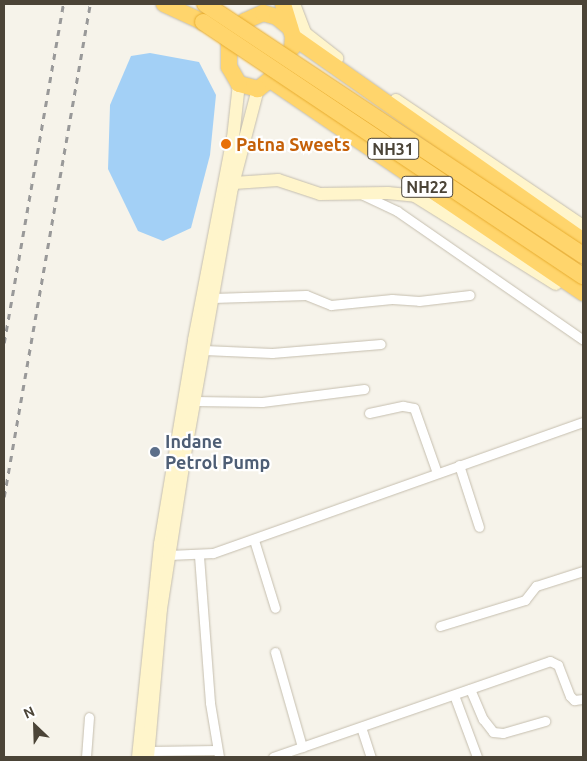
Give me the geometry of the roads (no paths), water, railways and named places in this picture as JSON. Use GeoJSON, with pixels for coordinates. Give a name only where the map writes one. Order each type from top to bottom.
{"type":"FeatureCollection","features":[{"type":"Feature","properties":{"kind":"highway","name":"NH31"},"geometry":{"type":"LineString","coordinates":[[164,4],[203,22],[583,276]]}},
{"type":"Feature","properties":{"kind":"highway","name":"NH31"},"geometry":{"type":"LineString","coordinates":[[205,4],[583,255]]}},
{"type":"Feature","properties":{"kind":"highway"},"geometry":{"type":"LineString","coordinates":[[258,9],[233,34],[229,44],[229,67],[239,84],[264,85],[276,76],[292,49],[291,33],[284,4]]}},
{"type":"Feature","properties":{"kind":"highway","name":"NH22"},"geometry":{"type":"LineString","coordinates":[[258,9],[277,17],[291,33],[583,241]]}},
{"type":"Feature","properties":{"kind":"highway","name":"NH22"},"geometry":{"type":"LineString","coordinates":[[264,85],[583,293]]}},
{"type":"Feature","properties":{"kind":"main road"},"geometry":{"type":"LineString","coordinates":[[294,4],[305,33],[320,46],[583,226]]}},
{"type":"Feature","properties":{"kind":"main road"},"geometry":{"type":"LineString","coordinates":[[145,755],[169,555],[176,479],[233,138],[239,84]]}},
{"type":"Feature","properties":{"kind":"main road"},"geometry":{"type":"LineString","coordinates":[[145,755],[153,594],[194,401],[234,183],[264,85]]}},
{"type":"Feature","properties":{"kind":"main road"},"geometry":{"type":"LineString","coordinates":[[234,183],[278,180],[320,194],[402,193],[423,199],[583,301]]}},
{"type":"Feature","properties":{"kind":"street"},"geometry":{"type":"LineString","coordinates":[[363,194],[397,211],[583,340]]}},
{"type":"Feature","properties":{"kind":"street"},"geometry":{"type":"LineString","coordinates":[[214,298],[306,295],[331,305],[392,299],[419,301],[470,295]]}},
{"type":"Feature","properties":{"kind":"street"},"geometry":{"type":"LineString","coordinates":[[204,350],[272,354],[381,344]]}},
{"type":"Feature","properties":{"kind":"street"},"geometry":{"type":"LineString","coordinates":[[194,401],[262,402],[364,389]]}},
{"type":"Feature","properties":{"kind":"street"},"geometry":{"type":"LineString","coordinates":[[369,413],[403,406],[414,408],[437,473]]}},
{"type":"Feature","properties":{"kind":"street"},"geometry":{"type":"LineString","coordinates":[[169,555],[199,556],[254,540],[458,465],[583,422]]}},
{"type":"Feature","properties":{"kind":"street"},"geometry":{"type":"LineString","coordinates":[[458,465],[479,527]]}},
{"type":"Feature","properties":{"kind":"street"},"geometry":{"type":"LineString","coordinates":[[254,540],[275,608]]}},
{"type":"Feature","properties":{"kind":"street"},"geometry":{"type":"LineString","coordinates":[[145,755],[218,754],[210,702],[199,556]]}},
{"type":"Feature","properties":{"kind":"street"},"geometry":{"type":"LineString","coordinates":[[440,626],[525,600],[536,586],[583,571]]}},
{"type":"Feature","properties":{"kind":"street"},"geometry":{"type":"LineString","coordinates":[[275,652],[302,747]]}},
{"type":"Feature","properties":{"kind":"street"},"geometry":{"type":"LineString","coordinates":[[273,757],[550,661],[558,665],[570,696],[574,700],[583,699]]}},
{"type":"Feature","properties":{"kind":"street"},"geometry":{"type":"LineString","coordinates":[[470,689],[483,719],[494,732],[503,733],[546,720]]}},
{"type":"Feature","properties":{"kind":"street"},"geometry":{"type":"LineString","coordinates":[[454,695],[477,757]]}},
{"type":"Feature","properties":{"kind":"street"},"geometry":{"type":"LineString","coordinates":[[86,757],[89,717]]}},
{"type":"Feature","properties":{"kind":"street"},"geometry":{"type":"LineString","coordinates":[[361,727],[371,757]]}},
{"type":"Feature","properties":{"kind":"water"},"geometry":{"type":"Polygon","coordinates":[[[150,53],[199,62],[216,95],[210,155],[191,228],[163,241],[138,231],[108,169],[110,105],[131,56],[150,53]]]}},
{"type":"Feature","properties":{"kind":"railway"},"geometry":{"type":"LineString","coordinates":[[4,343],[63,4]]}},
{"type":"Feature","properties":{"kind":"railway"},"geometry":{"type":"LineString","coordinates":[[4,497],[90,4]]}},
{"type":"Feature","properties":{"kind":"place","name":"Patna Sweets"},"geometry":{"type":"Point","coordinates":[226,144]}},
{"type":"Feature","properties":{"kind":"place","name":"Indane Petrol Pump"},"geometry":{"type":"Point","coordinates":[155,452]}}]}
